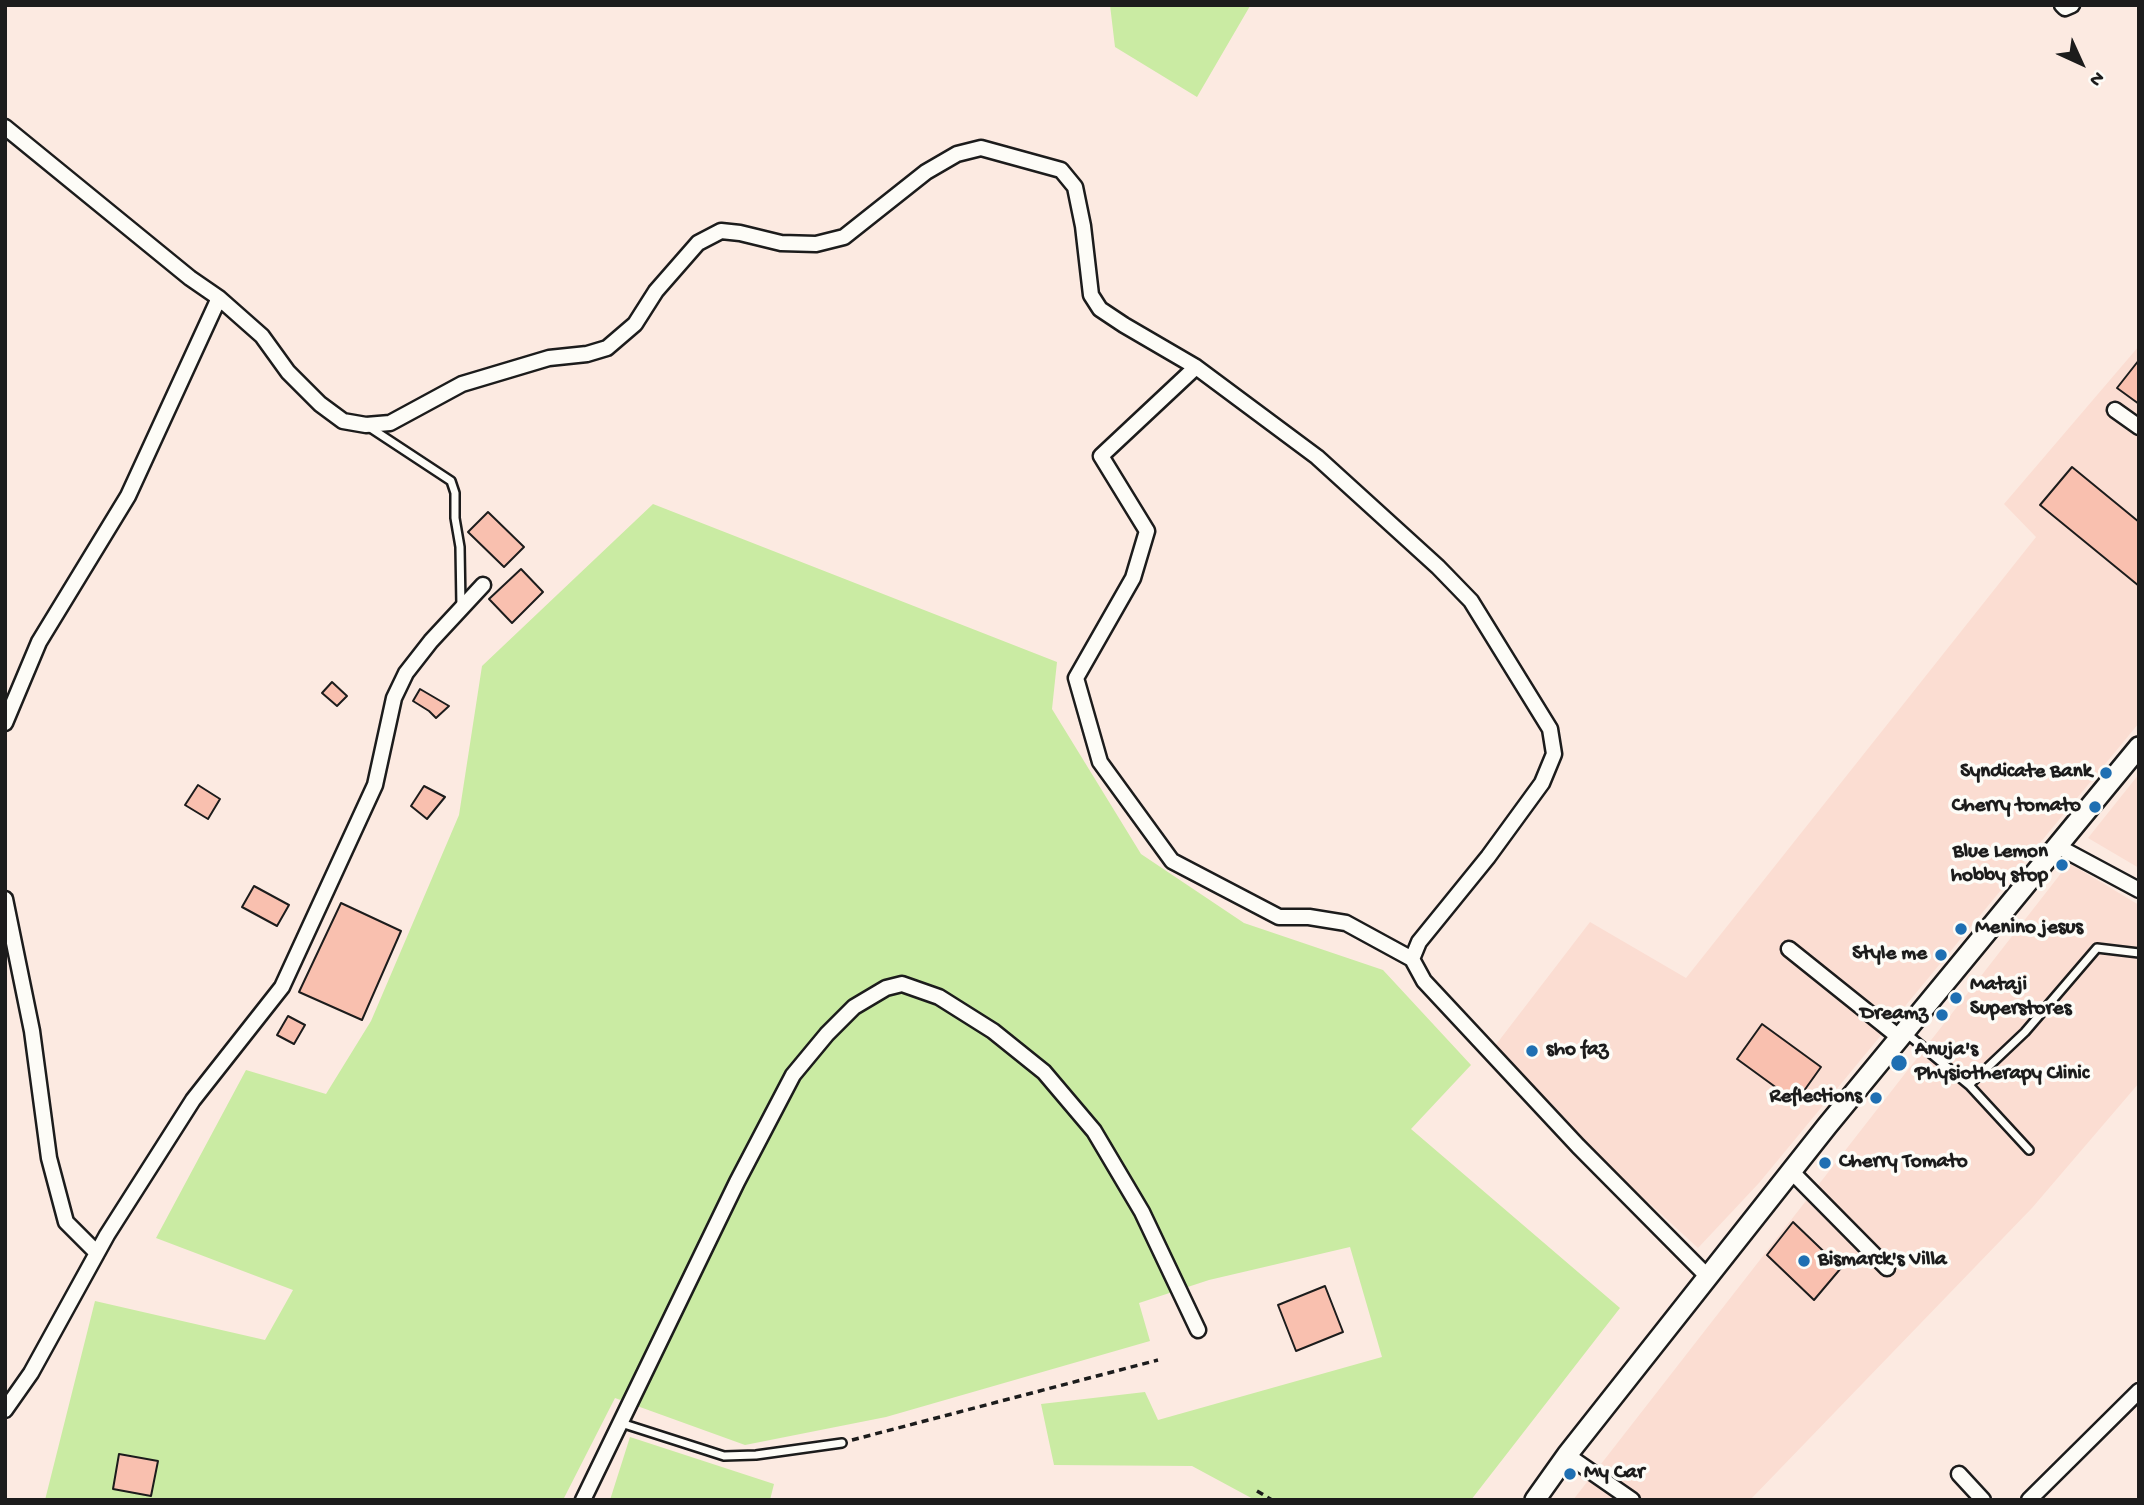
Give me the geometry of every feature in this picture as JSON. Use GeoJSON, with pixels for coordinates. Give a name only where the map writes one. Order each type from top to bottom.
{"type":"FeatureCollection","features":[{"type":"Feature","properties":{"kind":"main road"},"geometry":{"type":"LineString","coordinates":[[1535,1500],[1567,1455],[1791,1171],[2139,747]]}},
{"type":"Feature","properties":{"kind":"street"},"geometry":{"type":"LineString","coordinates":[[2062,5],[2065,8],[2072,5]]}},
{"type":"Feature","properties":{"kind":"street"},"geometry":{"type":"LineString","coordinates":[[5,127],[190,278],[219,298],[262,336],[288,372],[320,404],[343,421],[366,425],[390,423],[462,384],[549,358],[587,354],[607,348],[635,324],[656,291],[698,243],[721,231],[781,243],[816,244],[844,237],[926,172],[957,154],[981,148],[1061,170],[1075,187],[1083,226],[1091,295],[1100,309],[1124,326],[1196,367],[1317,457],[1462,592],[1492,633],[1550,729],[1554,754],[1542,783],[1488,857],[1419,942],[1412,959]]}},
{"type":"Feature","properties":{"kind":"street"},"geometry":{"type":"LineString","coordinates":[[5,723],[39,642],[128,496],[219,298]]}},
{"type":"Feature","properties":{"kind":"street"},"geometry":{"type":"LineString","coordinates":[[1196,367],[1101,456],[1147,531],[1133,578],[1076,678],[1100,762],[1171,862],[1279,917],[1308,917],[1346,923],[1412,959],[1424,981],[1578,1146],[1708,1277]]}},
{"type":"Feature","properties":{"kind":"street"},"geometry":{"type":"LineString","coordinates":[[2115,411],[2139,427]]}},
{"type":"Feature","properties":{"kind":"street"},"geometry":{"type":"LineString","coordinates":[[5,1410],[31,1373],[97,1253],[193,1100],[282,987],[375,785],[394,698],[406,673],[431,640],[483,585]]}},
{"type":"Feature","properties":{"kind":"street"},"geometry":{"type":"LineString","coordinates":[[2057,846],[2139,890]]}},
{"type":"Feature","properties":{"kind":"street"},"geometry":{"type":"LineString","coordinates":[[5,899],[32,1031],[49,1158],[66,1223],[97,1253]]}},
{"type":"Feature","properties":{"kind":"street"},"geometry":{"type":"LineString","coordinates":[[1789,949],[1902,1035]]}},
{"type":"Feature","properties":{"kind":"street"},"geometry":{"type":"LineString","coordinates":[[583,1500],[737,1182],[793,1075],[853,1007],[886,988],[902,984],[939,997],[993,1031],[1044,1072],[1094,1131],[1135,1200],[1198,1329]]}},
{"type":"Feature","properties":{"kind":"street"},"geometry":{"type":"LineString","coordinates":[[1791,1171],[1887,1268]]}},
{"type":"Feature","properties":{"kind":"street"},"geometry":{"type":"LineString","coordinates":[[2029,1500],[2139,1391]]}},
{"type":"Feature","properties":{"kind":"street"},"geometry":{"type":"LineString","coordinates":[[1567,1455],[1632,1500]]}},
{"type":"Feature","properties":{"kind":"street"},"geometry":{"type":"LineString","coordinates":[[1959,1474],[1983,1500]]}},
{"type":"Feature","properties":{"kind":"lane"},"geometry":{"type":"LineString","coordinates":[[366,425],[451,481],[456,492],[455,518],[460,547],[461,608]]}},
{"type":"Feature","properties":{"kind":"lane"},"geometry":{"type":"LineString","coordinates":[[1969,1085],[2025,1032],[2097,948],[2139,953]]}},
{"type":"Feature","properties":{"kind":"lane"},"geometry":{"type":"LineString","coordinates":[[1902,1035],[1969,1085],[2029,1150]]}},
{"type":"Feature","properties":{"kind":"lane"},"geometry":{"type":"LineString","coordinates":[[620,1422],[724,1456],[756,1455],[842,1443]]}},
{"type":"Feature","properties":{"kind":"path"},"geometry":{"type":"LineString","coordinates":[[842,1443],[1158,1360]]}},
{"type":"Feature","properties":{"kind":"path"},"geometry":{"type":"LineString","coordinates":[[1257,1491],[1272,1500]]}},
{"type":"Feature","properties":{"kind":"shaded area"},"geometry":{"type":"Polygon","coordinates":[[[2139,346],[2139,723],[1759,1183],[1698,1248],[1488,1055],[1590,922],[1686,978],[2036,537],[2004,504],[2139,346]]]}},
{"type":"Feature","properties":{"kind":"shaded area"},"geometry":{"type":"Polygon","coordinates":[[[2139,774],[2139,868],[2088,838],[2139,774]]]}},
{"type":"Feature","properties":{"kind":"shaded area"},"geometry":{"type":"Polygon","coordinates":[[[2069,863],[2139,905],[2139,1083],[2032,1208],[1750,1500],[1573,1500],[2069,863]]]}},
{"type":"Feature","properties":{"kind":"green space"},"geometry":{"type":"Polygon","coordinates":[[[1110,5],[1250,6],[1197,97],[1115,47],[1110,5]]]}},
{"type":"Feature","properties":{"kind":"green space"},"geometry":{"type":"Polygon","coordinates":[[[653,504],[1057,662],[1052,709],[1141,854],[1244,923],[1383,970],[1471,1065],[1411,1129],[1620,1308],[1471,1500],[1255,1500],[1192,1466],[1054,1465],[1041,1404],[1145,1392],[1158,1420],[1382,1357],[1350,1247],[1209,1280],[1139,1303],[1150,1341],[886,1417],[745,1445],[615,1398],[563,1500],[45,1500],[95,1301],[265,1340],[293,1290],[156,1238],[246,1070],[326,1094],[371,1021],[459,815],[482,666],[653,504]]]}},
{"type":"Feature","properties":{"kind":"green space"},"geometry":{"type":"Polygon","coordinates":[[[630,1437],[774,1484],[770,1500],[610,1500],[630,1437]]]}},
{"type":"Feature","properties":{"kind":"building"},"geometry":{"type":"Polygon","coordinates":[[[2139,360],[2139,404],[2117,388],[2139,360]]]}},
{"type":"Feature","properties":{"kind":"building"},"geometry":{"type":"Polygon","coordinates":[[[2072,467],[2139,522],[2139,586],[2040,505],[2072,467]]]}},
{"type":"Feature","properties":{"kind":"building"},"geometry":{"type":"Polygon","coordinates":[[[488,512],[524,547],[504,567],[468,532],[488,512]]]}},
{"type":"Feature","properties":{"kind":"building"},"geometry":{"type":"Polygon","coordinates":[[[521,569],[543,592],[512,623],[489,599],[521,569]]]}},
{"type":"Feature","properties":{"kind":"building"},"geometry":{"type":"Polygon","coordinates":[[[332,682],[347,696],[337,706],[322,693],[332,682]]]}},
{"type":"Feature","properties":{"kind":"building"},"geometry":{"type":"Polygon","coordinates":[[[420,689],[449,706],[436,718],[413,701],[420,689]]]}},
{"type":"Feature","properties":{"kind":"building"},"geometry":{"type":"Polygon","coordinates":[[[198,785],[220,799],[208,819],[185,805],[198,785]]]}},
{"type":"Feature","properties":{"kind":"building"},"geometry":{"type":"Polygon","coordinates":[[[424,786],[445,797],[427,819],[411,806],[424,786]]]}},
{"type":"Feature","properties":{"kind":"building"},"geometry":{"type":"Polygon","coordinates":[[[254,886],[289,905],[277,926],[242,907],[254,886]]]}},
{"type":"Feature","properties":{"kind":"building"},"geometry":{"type":"Polygon","coordinates":[[[341,903],[401,931],[362,1020],[299,992],[341,903]]]}},
{"type":"Feature","properties":{"kind":"building"},"geometry":{"type":"Polygon","coordinates":[[[288,1016],[305,1025],[294,1044],[277,1035],[288,1016]]]}},
{"type":"Feature","properties":{"kind":"building"},"geometry":{"type":"Polygon","coordinates":[[[1762,1024],[1821,1067],[1796,1102],[1737,1059],[1762,1024]]]}},
{"type":"Feature","properties":{"kind":"building","name":"Bismarck's Villa"},"geometry":{"type":"Polygon","coordinates":[[[1793,1222],[1841,1268],[1814,1300],[1767,1255],[1793,1222]]]}},
{"type":"Feature","properties":{"kind":"building"},"geometry":{"type":"Polygon","coordinates":[[[1325,1286],[1343,1332],[1296,1351],[1278,1305],[1325,1286]]]}},
{"type":"Feature","properties":{"kind":"building"},"geometry":{"type":"Polygon","coordinates":[[[119,1454],[158,1461],[151,1496],[113,1489],[119,1454]]]}},
{"type":"Feature","properties":{"kind":"place","name":"Syndicate Bank"},"geometry":{"type":"Point","coordinates":[2106,773]}},
{"type":"Feature","properties":{"kind":"place","name":"Cherry tomato"},"geometry":{"type":"Point","coordinates":[2095,807]}},
{"type":"Feature","properties":{"kind":"place","name":"Blue Lemon hobby stop"},"geometry":{"type":"Point","coordinates":[2062,865]}},
{"type":"Feature","properties":{"kind":"place","name":"Menino jesus"},"geometry":{"type":"Point","coordinates":[1961,929]}},
{"type":"Feature","properties":{"kind":"place","name":"Style me"},"geometry":{"type":"Point","coordinates":[1941,955]}},
{"type":"Feature","properties":{"kind":"place","name":"Mataji Superstores"},"geometry":{"type":"Point","coordinates":[1956,998]}},
{"type":"Feature","properties":{"kind":"place","name":"Dreamz"},"geometry":{"type":"Point","coordinates":[1942,1015]}},
{"type":"Feature","properties":{"kind":"place","name":"sho faz"},"geometry":{"type":"Point","coordinates":[1532,1051]}},
{"type":"Feature","properties":{"kind":"place","name":"Anuja's Physiotherapy Clinic"},"geometry":{"type":"Point","coordinates":[1899,1063]}},
{"type":"Feature","properties":{"kind":"place","name":"Reflections"},"geometry":{"type":"Point","coordinates":[1876,1098]}},
{"type":"Feature","properties":{"kind":"place","name":"Cherry Tomato"},"geometry":{"type":"Point","coordinates":[1825,1163]}},
{"type":"Feature","properties":{"kind":"place","name":"Bismarck's Villa"},"geometry":{"type":"Point","coordinates":[1804,1261]}},
{"type":"Feature","properties":{"kind":"place","name":"My Car"},"geometry":{"type":"Point","coordinates":[1570,1474]}}]}
